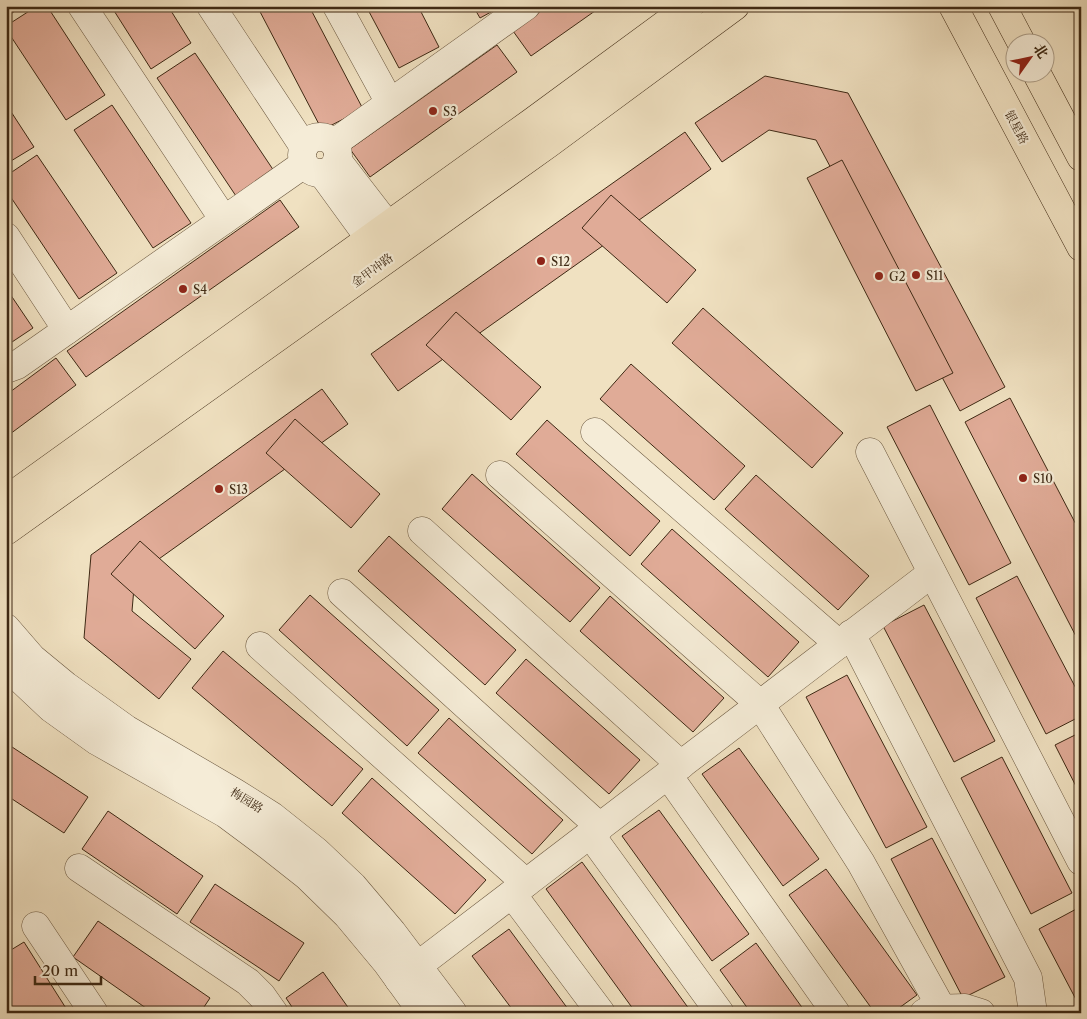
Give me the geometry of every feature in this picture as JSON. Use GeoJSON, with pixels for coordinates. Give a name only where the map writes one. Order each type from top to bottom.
{"type":"FeatureCollection","features":[{"type":"Feature","properties":{"kind":"main road"},"geometry":{"type":"LineString","coordinates":[[6,500],[379,233],[690,6]]}},
{"type":"Feature","properties":{"kind":"main road","name":"金甲冲路"},"geometry":{"type":"LineString","coordinates":[[6,531],[548,144],[735,6]]}},
{"type":"Feature","properties":{"kind":"main road","name":"银星路"},"geometry":{"type":"LineString","coordinates":[[953,6],[1081,247]]}},
{"type":"Feature","properties":{"kind":"main road"},"geometry":{"type":"LineString","coordinates":[[1002,6],[1016,32]]}},
{"type":"Feature","properties":{"kind":"main road"},"geometry":{"type":"LineString","coordinates":[[1041,82],[1081,157]]}},
{"type":"Feature","properties":{"kind":"street"},"geometry":{"type":"LineString","coordinates":[[82,6],[224,220]]}},
{"type":"Feature","properties":{"kind":"street"},"geometry":{"type":"LineString","coordinates":[[211,6],[320,157],[379,233]]}},
{"type":"Feature","properties":{"kind":"street"},"geometry":{"type":"LineString","coordinates":[[337,6],[390,103]]}},
{"type":"Feature","properties":{"kind":"street"},"geometry":{"type":"LineString","coordinates":[[6,369],[18,365],[224,220],[320,157],[390,103],[526,6]]}},
{"type":"Feature","properties":{"kind":"street"},"geometry":{"type":"LineString","coordinates":[[6,238],[67,330]]}},
{"type":"Feature","properties":{"kind":"street"},"geometry":{"type":"LineString","coordinates":[[595,432],[845,639],[1028,978],[1033,1013]]}},
{"type":"Feature","properties":{"kind":"street"},"geometry":{"type":"LineString","coordinates":[[870,452],[1081,861]]}},
{"type":"Feature","properties":{"kind":"street"},"geometry":{"type":"LineString","coordinates":[[500,475],[760,704],[861,863],[933,1011],[965,1008],[981,1013]]}},
{"type":"Feature","properties":{"kind":"street"},"geometry":{"type":"LineString","coordinates":[[422,531],[674,770],[836,1013]]}},
{"type":"Feature","properties":{"kind":"street"},"geometry":{"type":"LineString","coordinates":[[408,973],[932,573]]}},
{"type":"Feature","properties":{"kind":"street"},"geometry":{"type":"LineString","coordinates":[[342,593],[595,830],[720,1013]]}},
{"type":"Feature","properties":{"kind":"street","name":"梅园路"},"geometry":{"type":"LineString","coordinates":[[6,628],[32,658],[66,686],[126,729],[272,816],[316,852],[353,886],[392,932],[423,1013]]}},
{"type":"Feature","properties":{"kind":"street"},"geometry":{"type":"LineString","coordinates":[[260,646],[519,888],[601,1013]]}},
{"type":"Feature","properties":{"kind":"street","name":"梅园路"},"geometry":{"type":"LineString","coordinates":[[6,664],[16,676],[51,708],[97,741],[226,814],[270,846],[307,876],[347,915],[387,963],[408,973],[452,1013]]}},
{"type":"Feature","properties":{"kind":"street"},"geometry":{"type":"LineString","coordinates":[[78,868],[248,982],[262,996],[274,1013]]}},
{"type":"Feature","properties":{"kind":"street"},"geometry":{"type":"LineString","coordinates":[[36,926],[94,1013]]}},
{"type":"Feature","properties":{"kind":"building"},"geometry":{"type":"Polygon","coordinates":[[[6,6],[23,6],[6,17],[6,6]]]}},
{"type":"Feature","properties":{"kind":"building"},"geometry":{"type":"Polygon","coordinates":[[[37,6],[47,6],[105,95],[66,120],[6,29],[6,26],[37,6]]]}},
{"type":"Feature","properties":{"kind":"building"},"geometry":{"type":"Polygon","coordinates":[[[111,6],[168,6],[191,43],[151,69],[111,6]]]}},
{"type":"Feature","properties":{"kind":"building"},"geometry":{"type":"Polygon","coordinates":[[[257,6],[309,6],[363,109],[322,130],[257,6]]]}},
{"type":"Feature","properties":{"kind":"building"},"geometry":{"type":"Polygon","coordinates":[[[366,6],[418,6],[439,47],[399,68],[366,6]]]}},
{"type":"Feature","properties":{"kind":"building"},"geometry":{"type":"Polygon","coordinates":[[[473,6],[502,6],[480,18],[473,6]]]}},
{"type":"Feature","properties":{"kind":"building"},"geometry":{"type":"Polygon","coordinates":[[[548,6],[602,6],[531,56],[513,31],[548,6]]]}},
{"type":"Feature","properties":{"kind":"building","name":"S3"},"geometry":{"type":"Polygon","coordinates":[[[497,45],[517,72],[370,177],[350,149],[497,45]]]}},
{"type":"Feature","properties":{"kind":"building"},"geometry":{"type":"Polygon","coordinates":[[[195,53],[274,171],[236,196],[157,78],[195,53]]]}},
{"type":"Feature","properties":{"kind":"building","name":"S11"},"geometry":{"type":"Polygon","coordinates":[[[765,76],[848,93],[1005,387],[960,411],[816,140],[769,130],[722,162],[695,123],[765,76]]]}},
{"type":"Feature","properties":{"kind":"building"},"geometry":{"type":"Polygon","coordinates":[[[6,104],[34,147],[6,164],[6,104]]]}},
{"type":"Feature","properties":{"kind":"building"},"geometry":{"type":"Polygon","coordinates":[[[112,105],[191,223],[153,248],[74,130],[112,105]]]}},
{"type":"Feature","properties":{"kind":"building","name":"S12"},"geometry":{"type":"Polygon","coordinates":[[[685,132],[711,169],[398,391],[371,354],[685,132]]]}},
{"type":"Feature","properties":{"kind":"building"},"geometry":{"type":"Polygon","coordinates":[[[37,155],[117,273],[79,299],[6,190],[6,176],[37,155]]]}},
{"type":"Feature","properties":{"kind":"building","name":"G2"},"geometry":{"type":"Polygon","coordinates":[[[842,160],[953,373],[916,391],[807,178],[842,160]]]}},
{"type":"Feature","properties":{"kind":"building"},"geometry":{"type":"Polygon","coordinates":[[[611,195],[696,270],[667,303],[582,228],[611,195]]]}},
{"type":"Feature","properties":{"kind":"building","name":"S4"},"geometry":{"type":"Polygon","coordinates":[[[280,200],[299,227],[86,377],[67,351],[280,200]]]}},
{"type":"Feature","properties":{"kind":"building"},"geometry":{"type":"Polygon","coordinates":[[[6,288],[33,328],[6,346],[6,288]]]}},
{"type":"Feature","properties":{"kind":"building"},"geometry":{"type":"Polygon","coordinates":[[[703,308],[843,433],[812,468],[672,343],[703,308]]]}},
{"type":"Feature","properties":{"kind":"building"},"geometry":{"type":"Polygon","coordinates":[[[456,312],[541,387],[511,420],[426,345],[456,312]]]}},
{"type":"Feature","properties":{"kind":"building"},"geometry":{"type":"Polygon","coordinates":[[[56,358],[76,385],[6,437],[6,392],[10,392],[56,358]]]}},
{"type":"Feature","properties":{"kind":"building"},"geometry":{"type":"Polygon","coordinates":[[[631,364],[745,466],[714,500],[600,399],[631,364]]]}},
{"type":"Feature","properties":{"kind":"building","name":"S13"},"geometry":{"type":"Polygon","coordinates":[[[322,389],[348,424],[135,576],[132,611],[191,659],[159,699],[84,638],[91,555],[322,389]]]}},
{"type":"Feature","properties":{"kind":"building","name":"S10"},"geometry":{"type":"Polygon","coordinates":[[[1010,398],[1081,534],[1081,646],[965,422],[1010,398]]]}},
{"type":"Feature","properties":{"kind":"building"},"geometry":{"type":"Polygon","coordinates":[[[930,405],[1011,563],[969,585],[887,427],[930,405]]]}},
{"type":"Feature","properties":{"kind":"building"},"geometry":{"type":"Polygon","coordinates":[[[295,419],[380,494],[351,528],[266,453],[295,419]]]}},
{"type":"Feature","properties":{"kind":"building"},"geometry":{"type":"Polygon","coordinates":[[[547,420],[660,521],[630,556],[516,454],[547,420]]]}},
{"type":"Feature","properties":{"kind":"building"},"geometry":{"type":"Polygon","coordinates":[[[472,474],[600,588],[570,622],[442,509],[472,474]]]}},
{"type":"Feature","properties":{"kind":"building"},"geometry":{"type":"Polygon","coordinates":[[[756,475],[869,576],[838,610],[725,509],[756,475]]]}},
{"type":"Feature","properties":{"kind":"building"},"geometry":{"type":"Polygon","coordinates":[[[672,529],[799,642],[768,677],[641,564],[672,529]]]}},
{"type":"Feature","properties":{"kind":"building"},"geometry":{"type":"Polygon","coordinates":[[[389,536],[516,650],[485,685],[358,571],[389,536]]]}},
{"type":"Feature","properties":{"kind":"building"},"geometry":{"type":"Polygon","coordinates":[[[140,541],[224,616],[195,649],[111,574],[140,541]]]}},
{"type":"Feature","properties":{"kind":"building"},"geometry":{"type":"Polygon","coordinates":[[[1017,576],[1081,698],[1081,716],[1046,734],[976,598],[1017,576]]]}},
{"type":"Feature","properties":{"kind":"building"},"geometry":{"type":"Polygon","coordinates":[[[310,595],[439,710],[407,746],[279,630],[310,595]]]}},
{"type":"Feature","properties":{"kind":"building"},"geometry":{"type":"Polygon","coordinates":[[[610,596],[724,698],[693,732],[580,631],[610,596]]]}},
{"type":"Feature","properties":{"kind":"building"},"geometry":{"type":"Polygon","coordinates":[[[924,605],[995,741],[954,762],[883,626],[924,605]]]}},
{"type":"Feature","properties":{"kind":"building"},"geometry":{"type":"Polygon","coordinates":[[[223,651],[363,769],[332,806],[192,688],[223,651]]]}},
{"type":"Feature","properties":{"kind":"building"},"geometry":{"type":"Polygon","coordinates":[[[526,659],[640,760],[609,794],[496,693],[526,659]]]}},
{"type":"Feature","properties":{"kind":"building"},"geometry":{"type":"Polygon","coordinates":[[[847,675],[927,827],[886,848],[806,697],[847,675]]]}},
{"type":"Feature","properties":{"kind":"building"},"geometry":{"type":"Polygon","coordinates":[[[449,718],[563,820],[532,854],[418,753],[449,718]]]}},
{"type":"Feature","properties":{"kind":"building"},"geometry":{"type":"Polygon","coordinates":[[[1081,732],[1081,796],[1055,745],[1081,732]]]}},
{"type":"Feature","properties":{"kind":"building"},"geometry":{"type":"Polygon","coordinates":[[[6,743],[88,797],[64,833],[6,795],[6,743]]]}},
{"type":"Feature","properties":{"kind":"building"},"geometry":{"type":"Polygon","coordinates":[[[739,748],[819,859],[783,886],[702,774],[739,748]]]}},
{"type":"Feature","properties":{"kind":"building"},"geometry":{"type":"Polygon","coordinates":[[[1002,757],[1072,893],[1031,914],[961,778],[1002,757]]]}},
{"type":"Feature","properties":{"kind":"building"},"geometry":{"type":"Polygon","coordinates":[[[372,778],[486,880],[455,914],[342,813],[372,778]]]}},
{"type":"Feature","properties":{"kind":"building"},"geometry":{"type":"Polygon","coordinates":[[[659,810],[749,934],[712,961],[622,836],[659,810]]]}},
{"type":"Feature","properties":{"kind":"building"},"geometry":{"type":"Polygon","coordinates":[[[108,811],[203,876],[177,914],[82,849],[108,811]]]}},
{"type":"Feature","properties":{"kind":"building"},"geometry":{"type":"Polygon","coordinates":[[[932,838],[1005,977],[963,998],[891,859],[932,838]]]}},
{"type":"Feature","properties":{"kind":"building"},"geometry":{"type":"Polygon","coordinates":[[[582,862],[692,1013],[636,1013],[546,889],[582,862]]]}},
{"type":"Feature","properties":{"kind":"building"},"geometry":{"type":"Polygon","coordinates":[[[826,869],[917,995],[892,1013],[875,1013],[789,895],[826,869]]]}},
{"type":"Feature","properties":{"kind":"building"},"geometry":{"type":"Polygon","coordinates":[[[215,884],[304,943],[279,981],[190,922],[215,884]]]}},
{"type":"Feature","properties":{"kind":"building"},"geometry":{"type":"Polygon","coordinates":[[[1080,907],[1081,909],[1081,1009],[1039,929],[1080,907]]]}},
{"type":"Feature","properties":{"kind":"building"},"geometry":{"type":"Polygon","coordinates":[[[98,921],[210,998],[200,1013],[153,1013],[73,957],[98,921]]]}},
{"type":"Feature","properties":{"kind":"building"},"geometry":{"type":"Polygon","coordinates":[[[509,929],[571,1013],[515,1013],[472,956],[509,929]]]}},
{"type":"Feature","properties":{"kind":"building"},"geometry":{"type":"Polygon","coordinates":[[[24,942],[69,1013],[10,1013],[6,1006],[6,953],[24,942]]]}},
{"type":"Feature","properties":{"kind":"building"},"geometry":{"type":"Polygon","coordinates":[[[756,943],[806,1013],[751,1013],[720,970],[756,943]]]}},
{"type":"Feature","properties":{"kind":"building"},"geometry":{"type":"Polygon","coordinates":[[[323,972],[352,1013],[296,1013],[286,998],[323,972]]]}},
{"type":"Feature","properties":{"kind":"place","name":"S3"},"geometry":{"type":"Point","coordinates":[433,111]}},
{"type":"Feature","properties":{"kind":"place","name":"S12"},"geometry":{"type":"Point","coordinates":[541,261]}},
{"type":"Feature","properties":{"kind":"place","name":"S11"},"geometry":{"type":"Point","coordinates":[916,275]}},
{"type":"Feature","properties":{"kind":"place","name":"G2"},"geometry":{"type":"Point","coordinates":[879,276]}},
{"type":"Feature","properties":{"kind":"place","name":"S4"},"geometry":{"type":"Point","coordinates":[183,289]}},
{"type":"Feature","properties":{"kind":"place","name":"S10"},"geometry":{"type":"Point","coordinates":[1023,478]}},
{"type":"Feature","properties":{"kind":"place","name":"S13"},"geometry":{"type":"Point","coordinates":[219,489]}}]}
